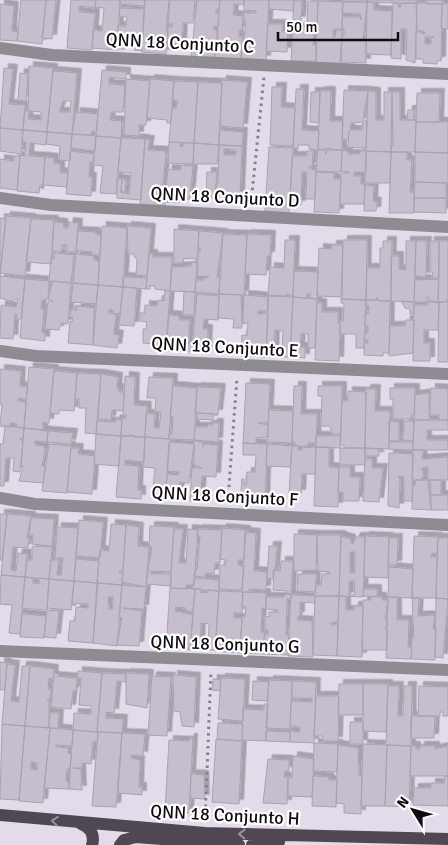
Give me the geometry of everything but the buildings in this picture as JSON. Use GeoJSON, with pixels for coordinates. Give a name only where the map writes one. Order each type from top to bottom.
{"type":"FeatureCollection","features":[{"type":"Feature","properties":{"kind":"main road","name":"QNN 18 Conjunto H"},"geometry":{"type":"LineString","coordinates":[[0,815],[81,824],[205,833],[448,838]]}},
{"type":"Feature","properties":{"kind":"main road"},"geometry":{"type":"LineString","coordinates":[[81,824],[91,830],[93,836],[92,845]]}},
{"type":"Feature","properties":{"kind":"main road"},"geometry":{"type":"LineString","coordinates":[[252,845],[322,836]]}},
{"type":"Feature","properties":{"kind":"main road"},"geometry":{"type":"LineString","coordinates":[[120,845],[124,840],[136,838],[239,845]]}},
{"type":"Feature","properties":{"kind":"street","name":"QNN 18 Conjunto C"},"geometry":{"type":"LineString","coordinates":[[0,48],[52,55],[448,74]]}},
{"type":"Feature","properties":{"kind":"street","name":"QNN 18 Conjunto D"},"geometry":{"type":"LineString","coordinates":[[0,198],[52,205],[448,227]]}},
{"type":"Feature","properties":{"kind":"street","name":"QNN 18 Conjunto E"},"geometry":{"type":"LineString","coordinates":[[0,351],[36,356],[448,374]]}},
{"type":"Feature","properties":{"kind":"street","name":"QNN 18 Conjunto F"},"geometry":{"type":"LineString","coordinates":[[0,498],[35,504],[448,525]]}},
{"type":"Feature","properties":{"kind":"street","name":"QNN 18 Conjunto G"},"geometry":{"type":"LineString","coordinates":[[0,651],[448,670]]}},
{"type":"Feature","properties":{"kind":"path"},"geometry":{"type":"LineString","coordinates":[[250,216],[265,65]]}},
{"type":"Feature","properties":{"kind":"path"},"geometry":{"type":"LineString","coordinates":[[227,513],[238,365]]}},
{"type":"Feature","properties":{"kind":"path"},"geometry":{"type":"LineString","coordinates":[[205,833],[212,661]]}}]}
